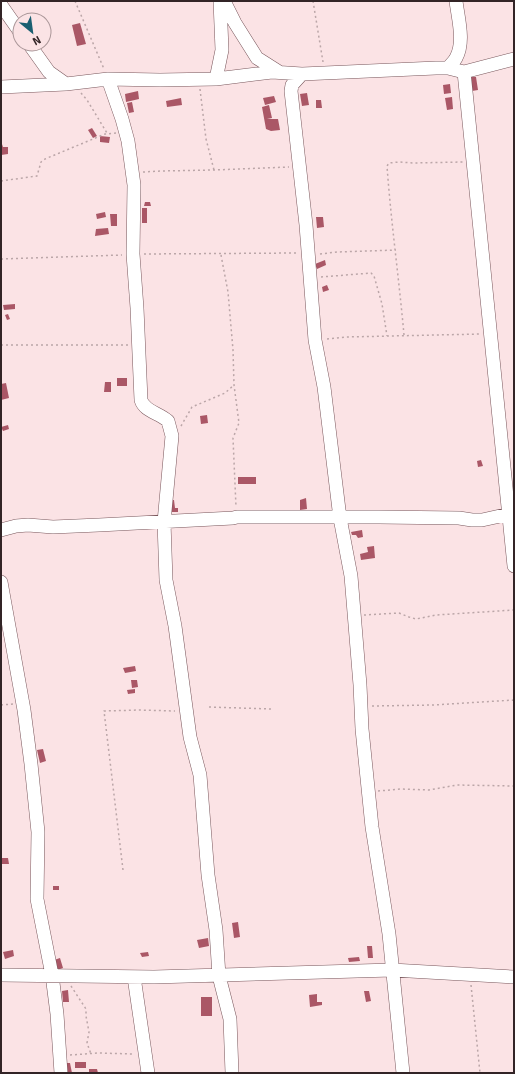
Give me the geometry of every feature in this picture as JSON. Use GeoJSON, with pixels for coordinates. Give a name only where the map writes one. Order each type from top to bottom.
{"type":"FeatureCollection","features":[{"type":"Feature","properties":{"kind":"street"},"geometry":{"type":"LineString","coordinates":[[216,79],[222,50],[220,1]]}},
{"type":"Feature","properties":{"kind":"street"},"geometry":{"type":"LineString","coordinates":[[224,1],[235,23],[257,58],[279,73],[292,85]]}},
{"type":"Feature","properties":{"kind":"street"},"geometry":{"type":"LineString","coordinates":[[448,68],[456,58],[459,42],[456,1]]}},
{"type":"Feature","properties":{"kind":"street"},"geometry":{"type":"LineString","coordinates":[[1,5],[12,21]]}},
{"type":"Feature","properties":{"kind":"street"},"geometry":{"type":"LineString","coordinates":[[35,52],[49,72],[69,84]]}},
{"type":"Feature","properties":{"kind":"street"},"geometry":{"type":"LineString","coordinates":[[1,87],[69,84],[108,79],[216,79],[272,72],[302,74],[448,68],[464,72],[514,59]]}},
{"type":"Feature","properties":{"kind":"street"},"geometry":{"type":"LineString","coordinates":[[464,72],[490,334],[511,513],[514,566]]}},
{"type":"Feature","properties":{"kind":"street"},"geometry":{"type":"LineString","coordinates":[[302,74],[292,85],[291,91],[315,340],[324,387],[340,518],[351,576],[368,792],[389,934],[403,1073]]}},
{"type":"Feature","properties":{"kind":"street"},"geometry":{"type":"LineString","coordinates":[[108,79],[127,136],[133,174],[133,254],[141,402],[146,409],[154,411],[168,421],[172,436],[164,522],[167,591],[175,626],[190,737],[200,775],[208,875],[216,930],[219,976],[230,1019],[232,1073]]}},
{"type":"Feature","properties":{"kind":"street"},"geometry":{"type":"LineString","coordinates":[[1,530],[16,526],[28,525],[53,526],[164,522],[237,517],[459,518],[482,520],[511,513]]}},
{"type":"Feature","properties":{"kind":"street"},"geometry":{"type":"LineString","coordinates":[[1,582],[24,710],[31,764],[38,832],[37,899],[52,976],[57,1014],[61,1073]]}},
{"type":"Feature","properties":{"kind":"street"},"geometry":{"type":"LineString","coordinates":[[1,975],[134,977],[219,976],[392,970],[514,977]]}},
{"type":"Feature","properties":{"kind":"street"},"geometry":{"type":"LineString","coordinates":[[134,977],[144,1054],[148,1073]]}},
{"type":"Feature","properties":{"kind":"path"},"geometry":{"type":"LineString","coordinates":[[75,1],[108,79]]}},
{"type":"Feature","properties":{"kind":"path"},"geometry":{"type":"LineString","coordinates":[[313,1],[323,64],[320,73]]}},
{"type":"Feature","properties":{"kind":"path"},"geometry":{"type":"LineString","coordinates":[[198,79],[206,139],[214,170]]}},
{"type":"Feature","properties":{"kind":"path"},"geometry":{"type":"LineString","coordinates":[[69,84],[87,100],[107,133]]}},
{"type":"Feature","properties":{"kind":"path"},"geometry":{"type":"LineString","coordinates":[[1,181],[37,176],[44,159],[107,133],[119,133],[127,136]]}},
{"type":"Feature","properties":{"kind":"path"},"geometry":{"type":"LineString","coordinates":[[404,335],[396,250],[389,204],[387,166],[388,164],[399,162],[474,162]]}},
{"type":"Feature","properties":{"kind":"path"},"geometry":{"type":"LineString","coordinates":[[133,174],[152,171],[299,166]]}},
{"type":"Feature","properties":{"kind":"path"},"geometry":{"type":"LineString","coordinates":[[1,258],[133,254],[308,255],[337,252],[396,250]]}},
{"type":"Feature","properties":{"kind":"path"},"geometry":{"type":"LineString","coordinates":[[221,254],[228,292],[233,350],[234,385],[239,423],[233,438],[237,517]]}},
{"type":"Feature","properties":{"kind":"path"},"geometry":{"type":"LineString","coordinates":[[309,276],[327,278],[371,273],[374,276],[382,304],[387,336]]}},
{"type":"Feature","properties":{"kind":"path"},"geometry":{"type":"LineString","coordinates":[[315,340],[346,337],[404,335],[490,334]]}},
{"type":"Feature","properties":{"kind":"path"},"geometry":{"type":"LineString","coordinates":[[1,345],[138,345]]}},
{"type":"Feature","properties":{"kind":"path"},"geometry":{"type":"LineString","coordinates":[[172,444],[178,430],[192,407],[225,393],[234,385]]}},
{"type":"Feature","properties":{"kind":"path"},"geometry":{"type":"LineString","coordinates":[[354,615],[399,613],[416,619],[436,615],[514,610]]}},
{"type":"Feature","properties":{"kind":"path"},"geometry":{"type":"LineString","coordinates":[[372,706],[433,705],[514,700]]}},
{"type":"Feature","properties":{"kind":"path"},"geometry":{"type":"LineString","coordinates":[[210,707],[271,709]]}},
{"type":"Feature","properties":{"kind":"path"},"geometry":{"type":"LineString","coordinates":[[123,870],[104,711],[139,710],[181,712]]}},
{"type":"Feature","properties":{"kind":"path"},"geometry":{"type":"LineString","coordinates":[[368,792],[401,789],[429,790],[457,785],[514,786]]}},
{"type":"Feature","properties":{"kind":"path"},"geometry":{"type":"LineString","coordinates":[[470,975],[480,1073]]}},
{"type":"Feature","properties":{"kind":"path"},"geometry":{"type":"LineString","coordinates":[[66,976],[71,987],[86,1009],[89,1032],[87,1043],[91,1054]]}},
{"type":"Feature","properties":{"kind":"path"},"geometry":{"type":"LineString","coordinates":[[60,1056],[91,1054],[144,1054]]}},
{"type":"Feature","properties":{"kind":"building"},"geometry":{"type":"Polygon","coordinates":[[[80,23],[86,44],[77,46],[72,25],[80,23]]]}},
{"type":"Feature","properties":{"kind":"building"},"geometry":{"type":"Polygon","coordinates":[[[470,77],[476,77],[478,90],[472,91],[470,77]]]}},
{"type":"Feature","properties":{"kind":"building"},"geometry":{"type":"Polygon","coordinates":[[[450,84],[451,93],[444,94],[443,85],[450,84]]]}},
{"type":"Feature","properties":{"kind":"building"},"geometry":{"type":"Polygon","coordinates":[[[138,91],[139,99],[126,102],[125,94],[138,91]]]}},
{"type":"Feature","properties":{"kind":"building"},"geometry":{"type":"Polygon","coordinates":[[[307,93],[309,105],[302,106],[300,94],[307,93]]]}},
{"type":"Feature","properties":{"kind":"building"},"geometry":{"type":"Polygon","coordinates":[[[274,96],[276,102],[265,105],[263,98],[274,96]]]}},
{"type":"Feature","properties":{"kind":"building"},"geometry":{"type":"Polygon","coordinates":[[[452,97],[453,109],[447,110],[445,98],[452,97]]]}},
{"type":"Feature","properties":{"kind":"building"},"geometry":{"type":"Polygon","coordinates":[[[181,98],[182,105],[167,107],[166,101],[181,98]]]}},
{"type":"Feature","properties":{"kind":"building"},"geometry":{"type":"Polygon","coordinates":[[[316,100],[321,100],[322,108],[316,108],[316,100]]]}},
{"type":"Feature","properties":{"kind":"building"},"geometry":{"type":"Polygon","coordinates":[[[132,102],[134,112],[129,113],[127,103],[132,102]]]}},
{"type":"Feature","properties":{"kind":"building"},"geometry":{"type":"Polygon","coordinates":[[[269,105],[272,118],[267,119],[278,119],[280,130],[271,131],[266,129],[262,107],[269,105]]]}},
{"type":"Feature","properties":{"kind":"building"},"geometry":{"type":"Polygon","coordinates":[[[92,128],[97,136],[93,138],[88,130],[92,128]]]}},
{"type":"Feature","properties":{"kind":"building"},"geometry":{"type":"Polygon","coordinates":[[[100,136],[110,137],[109,143],[100,142],[100,136]]]}},
{"type":"Feature","properties":{"kind":"building"},"geometry":{"type":"Polygon","coordinates":[[[1,141],[3,147],[8,147],[8,154],[1,155],[1,141]]]}},
{"type":"Feature","properties":{"kind":"building"},"geometry":{"type":"Polygon","coordinates":[[[145,202],[150,202],[151,206],[144,206],[145,202]]]}},
{"type":"Feature","properties":{"kind":"building"},"geometry":{"type":"Polygon","coordinates":[[[142,208],[147,208],[147,223],[142,223],[142,208]]]}},
{"type":"Feature","properties":{"kind":"building"},"geometry":{"type":"Polygon","coordinates":[[[105,212],[106,217],[97,219],[96,214],[105,212]]]}},
{"type":"Feature","properties":{"kind":"building"},"geometry":{"type":"Polygon","coordinates":[[[110,214],[117,214],[117,226],[111,226],[110,214]]]}},
{"type":"Feature","properties":{"kind":"building"},"geometry":{"type":"Polygon","coordinates":[[[316,217],[323,217],[324,227],[317,228],[316,217]]]}},
{"type":"Feature","properties":{"kind":"building"},"geometry":{"type":"Polygon","coordinates":[[[108,228],[109,234],[95,236],[96,229],[108,228]]]}},
{"type":"Feature","properties":{"kind":"building"},"geometry":{"type":"Polygon","coordinates":[[[325,260],[326,265],[317,269],[315,264],[325,260]]]}},
{"type":"Feature","properties":{"kind":"building"},"geometry":{"type":"Polygon","coordinates":[[[327,285],[329,290],[323,292],[322,287],[327,285]]]}},
{"type":"Feature","properties":{"kind":"building"},"geometry":{"type":"Polygon","coordinates":[[[15,304],[15,309],[4,310],[3,305],[15,304]]]}},
{"type":"Feature","properties":{"kind":"building"},"geometry":{"type":"Polygon","coordinates":[[[8,314],[10,319],[7,320],[5,315],[8,314]]]}},
{"type":"Feature","properties":{"kind":"building"},"geometry":{"type":"Polygon","coordinates":[[[117,378],[127,378],[127,386],[117,386],[117,378]]]}},
{"type":"Feature","properties":{"kind":"building"},"geometry":{"type":"Polygon","coordinates":[[[105,382],[111,382],[111,392],[104,392],[105,382]]]}},
{"type":"Feature","properties":{"kind":"building"},"geometry":{"type":"Polygon","coordinates":[[[6,383],[9,398],[1,400],[1,384],[6,383]]]}},
{"type":"Feature","properties":{"kind":"building"},"geometry":{"type":"Polygon","coordinates":[[[207,415],[208,423],[201,424],[200,416],[207,415]]]}},
{"type":"Feature","properties":{"kind":"building"},"geometry":{"type":"Polygon","coordinates":[[[8,425],[9,429],[3,431],[1,427],[8,425]]]}},
{"type":"Feature","properties":{"kind":"building"},"geometry":{"type":"Polygon","coordinates":[[[481,460],[483,466],[478,467],[477,461],[481,460]]]}},
{"type":"Feature","properties":{"kind":"building"},"geometry":{"type":"Polygon","coordinates":[[[238,477],[256,477],[256,484],[238,484],[238,477]]]}},
{"type":"Feature","properties":{"kind":"building"},"geometry":{"type":"Polygon","coordinates":[[[306,498],[307,509],[300,510],[300,500],[306,498]]]}},
{"type":"Feature","properties":{"kind":"building"},"geometry":{"type":"Polygon","coordinates":[[[169,500],[174,500],[175,508],[178,508],[178,512],[170,512],[169,500]]]}},
{"type":"Feature","properties":{"kind":"building"},"geometry":{"type":"Polygon","coordinates":[[[362,530],[363,537],[358,538],[356,535],[352,535],[351,532],[362,530]]]}},
{"type":"Feature","properties":{"kind":"building"},"geometry":{"type":"Polygon","coordinates":[[[374,546],[375,558],[361,560],[360,554],[368,552],[367,547],[374,546]]]}},
{"type":"Feature","properties":{"kind":"building"},"geometry":{"type":"Polygon","coordinates":[[[135,666],[136,671],[125,673],[123,668],[135,666]]]}},
{"type":"Feature","properties":{"kind":"building"},"geometry":{"type":"Polygon","coordinates":[[[131,680],[137,680],[138,687],[132,688],[131,680]]]}},
{"type":"Feature","properties":{"kind":"building"},"geometry":{"type":"Polygon","coordinates":[[[135,689],[135,693],[128,694],[127,690],[135,689]]]}},
{"type":"Feature","properties":{"kind":"building"},"geometry":{"type":"Polygon","coordinates":[[[43,749],[46,761],[40,763],[37,750],[43,749]]]}},
{"type":"Feature","properties":{"kind":"building"},"geometry":{"type":"Polygon","coordinates":[[[1,858],[8,858],[9,864],[1,864],[1,858]]]}},
{"type":"Feature","properties":{"kind":"building"},"geometry":{"type":"Polygon","coordinates":[[[53,886],[59,886],[59,890],[53,890],[53,886]]]}},
{"type":"Feature","properties":{"kind":"building"},"geometry":{"type":"Polygon","coordinates":[[[238,922],[240,937],[234,938],[232,923],[238,922]]]}},
{"type":"Feature","properties":{"kind":"building"},"geometry":{"type":"Polygon","coordinates":[[[208,938],[209,946],[199,948],[197,940],[208,938]]]}},
{"type":"Feature","properties":{"kind":"building"},"geometry":{"type":"Polygon","coordinates":[[[367,946],[372,946],[373,958],[368,958],[367,946]]]}},
{"type":"Feature","properties":{"kind":"building"},"geometry":{"type":"Polygon","coordinates":[[[13,950],[14,956],[5,959],[3,952],[13,950]]]}},
{"type":"Feature","properties":{"kind":"building"},"geometry":{"type":"Polygon","coordinates":[[[148,952],[149,956],[142,957],[140,953],[148,952]]]}},
{"type":"Feature","properties":{"kind":"building"},"geometry":{"type":"Polygon","coordinates":[[[359,957],[360,961],[349,962],[348,958],[359,957]]]}},
{"type":"Feature","properties":{"kind":"building"},"geometry":{"type":"Polygon","coordinates":[[[60,958],[63,968],[57,970],[54,960],[60,958]]]}},
{"type":"Feature","properties":{"kind":"building"},"geometry":{"type":"Polygon","coordinates":[[[68,990],[69,1002],[63,1002],[62,991],[68,990]]]}},
{"type":"Feature","properties":{"kind":"building"},"geometry":{"type":"Polygon","coordinates":[[[364,991],[369,991],[371,1001],[366,1002],[364,991]]]}},
{"type":"Feature","properties":{"kind":"building"},"geometry":{"type":"Polygon","coordinates":[[[317,994],[317,1002],[322,1002],[322,1005],[310,1007],[309,995],[317,994]]]}},
{"type":"Feature","properties":{"kind":"building"},"geometry":{"type":"Polygon","coordinates":[[[201,997],[212,997],[212,1016],[201,1016],[201,997]]]}},
{"type":"Feature","properties":{"kind":"building"},"geometry":{"type":"Polygon","coordinates":[[[75,1062],[86,1062],[86,1068],[75,1068],[75,1062]]]}},
{"type":"Feature","properties":{"kind":"building"},"geometry":{"type":"Polygon","coordinates":[[[65,1063],[70,1063],[72,1073],[67,1073],[65,1063]]]}},
{"type":"Feature","properties":{"kind":"building"},"geometry":{"type":"Polygon","coordinates":[[[89,1069],[97,1069],[98,1073],[89,1073],[89,1069]]]}}]}
